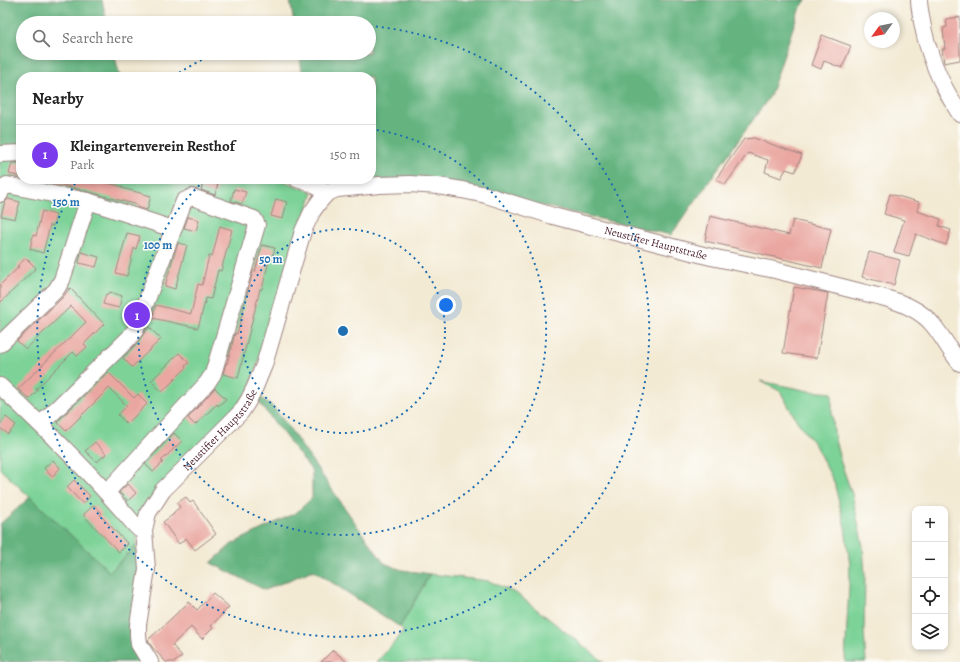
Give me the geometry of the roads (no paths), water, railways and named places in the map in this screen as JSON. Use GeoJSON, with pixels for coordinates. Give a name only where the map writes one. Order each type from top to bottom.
{"type":"FeatureCollection","features":[{"type":"Feature","properties":{"kind":"street"},"geometry":{"type":"LineString","coordinates":[[919,0],[930,55],[939,77],[960,114]]}},
{"type":"Feature","properties":{"kind":"street"},"geometry":{"type":"LineString","coordinates":[[0,154],[16,153]]}},
{"type":"Feature","properties":{"kind":"street"},"geometry":{"type":"LineString","coordinates":[[313,184],[327,194]]}},
{"type":"Feature","properties":{"kind":"street","name":"Neustifter Hauptstraße"},"geometry":{"type":"LineString","coordinates":[[150,662],[139,644],[138,635],[138,625],[147,569],[144,530],[148,513],[163,490],[241,412],[248,401],[264,365],[304,231],[312,212],[327,194],[337,189],[410,184],[462,190],[486,195],[553,216],[711,257],[775,270],[845,287],[902,303],[925,316],[960,363]]}},
{"type":"Feature","properties":{"kind":"street"},"geometry":{"type":"LineString","coordinates":[[0,194],[7,185],[88,200],[173,229]]}},
{"type":"Feature","properties":{"kind":"street"},"geometry":{"type":"LineString","coordinates":[[41,424],[129,338],[136,329],[184,201],[192,197],[254,219],[257,225],[213,374],[207,383],[107,492]]}},
{"type":"Feature","properties":{"kind":"street"},"geometry":{"type":"LineString","coordinates":[[0,344],[56,290],[62,280],[88,200]]}},
{"type":"Feature","properties":{"kind":"street"},"geometry":{"type":"LineString","coordinates":[[0,386],[41,424],[107,492],[134,524],[144,530]]}},
{"type":"Feature","properties":{"kind":"place","name":"Kleingartenverein Resthof"},"geometry":{"type":"Point","coordinates":[137,315]}}]}
